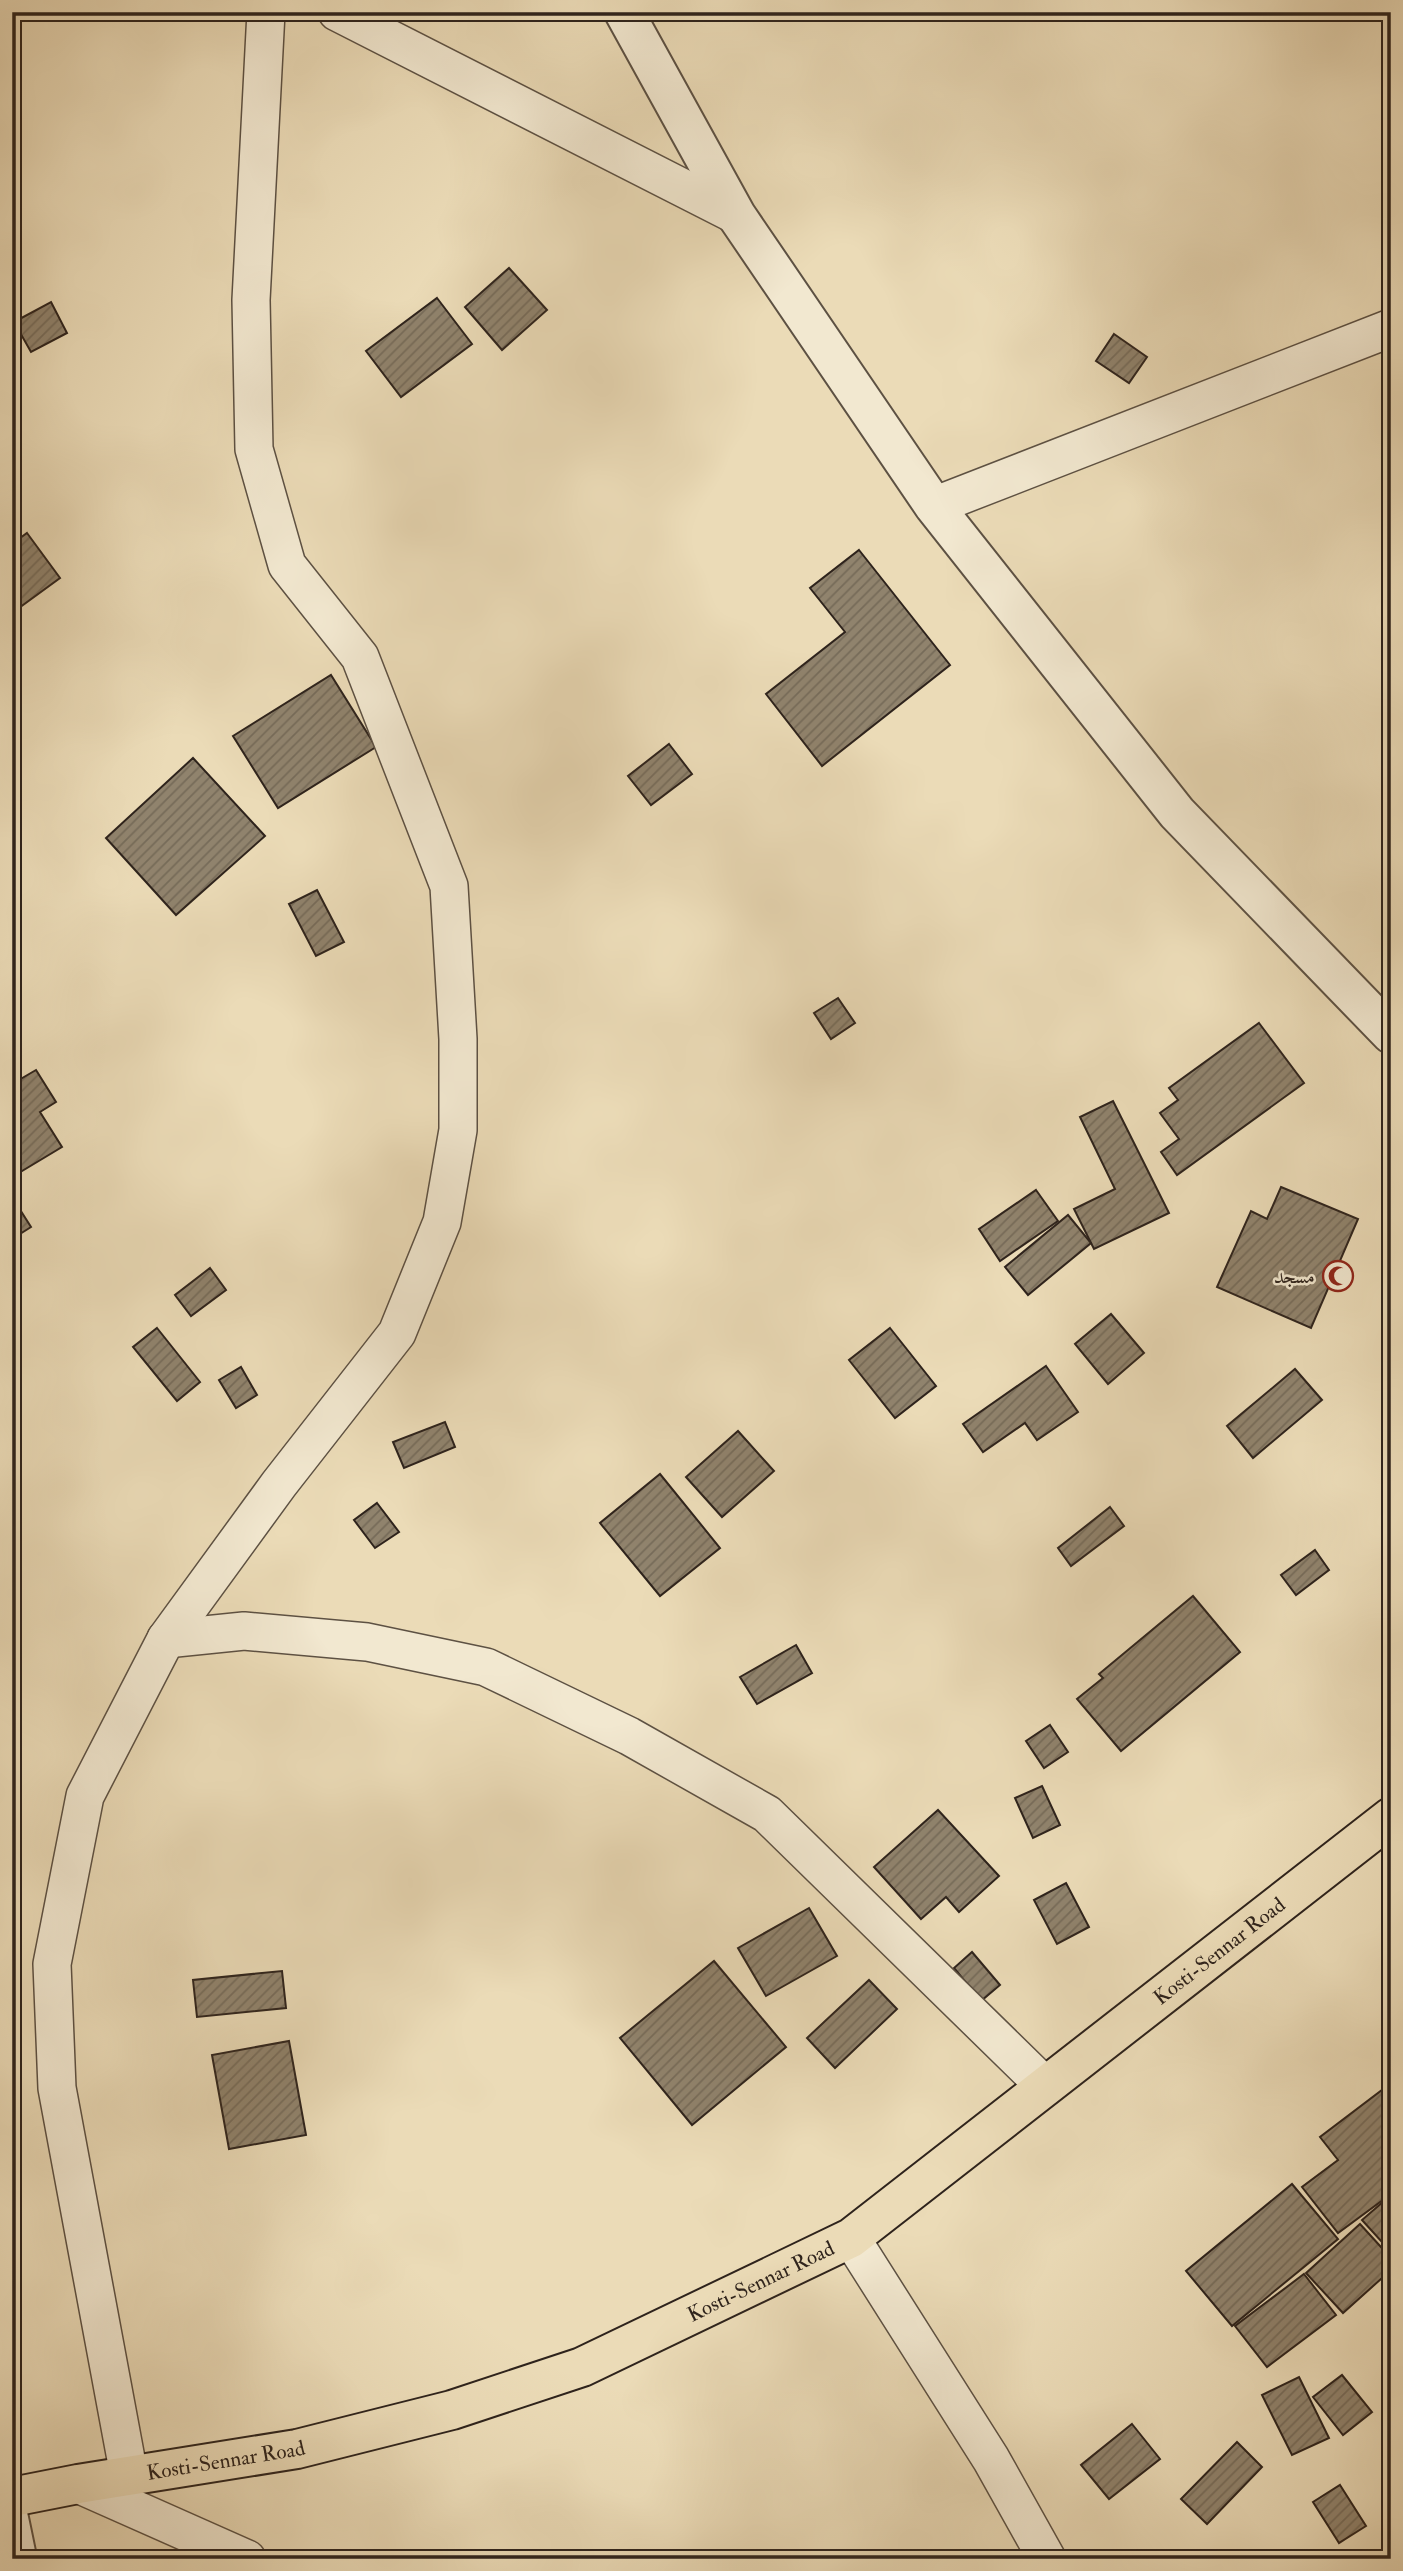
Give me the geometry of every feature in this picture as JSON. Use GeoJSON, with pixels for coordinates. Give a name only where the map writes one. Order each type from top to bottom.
{"type":"FeatureCollection","features":[{"type":"Feature","properties":{"kind":"highway","name":"Kosti-Sennar Road"},"geometry":{"type":"LineString","coordinates":[[13,2497],[129,2475],[297,2449],[452,2410],[582,2367],[851,2238],[1391,1816]]}},
{"type":"Feature","properties":{"kind":"street"},"geometry":{"type":"LineString","coordinates":[[129,2475],[57,2088],[52,1964],[85,1796],[166,1639],[279,1484],[397,1333],[442,1222],[458,1130],[458,1039],[449,886],[360,657],[287,565],[254,449],[251,300],[266,12]]}},
{"type":"Feature","properties":{"kind":"street"},"geometry":{"type":"LineString","coordinates":[[337,12],[736,215]]}},
{"type":"Feature","properties":{"kind":"street"},"geometry":{"type":"LineString","coordinates":[[624,12],[736,215],[933,506],[1177,813],[1391,1034]]}},
{"type":"Feature","properties":{"kind":"street"},"geometry":{"type":"LineString","coordinates":[[933,506],[1391,328]]}},
{"type":"Feature","properties":{"kind":"street"},"geometry":{"type":"LineString","coordinates":[[166,1639],[244,1631],[367,1642],[486,1667],[629,1736],[767,1814],[1045,2086]]}},
{"type":"Feature","properties":{"kind":"street"},"geometry":{"type":"LineString","coordinates":[[851,2238],[991,2459],[1048,2559]]}},
{"type":"Feature","properties":{"kind":"street"},"geometry":{"type":"LineString","coordinates":[[78,2484],[247,2559]]}},
{"type":"Feature","properties":{"kind":"lane"},"geometry":{"type":"LineString","coordinates":[[13,2497],[27,2559]]}},
{"type":"Feature","properties":{"kind":"building"},"geometry":{"type":"Polygon","coordinates":[[[509,268],[547,310],[502,350],[465,307],[509,268]]]}},
{"type":"Feature","properties":{"kind":"building"},"geometry":{"type":"Polygon","coordinates":[[[437,298],[472,344],[401,397],[366,351],[437,298]]]}},
{"type":"Feature","properties":{"kind":"building"},"geometry":{"type":"Polygon","coordinates":[[[51,302],[67,333],[31,352],[14,322],[51,302]]]}},
{"type":"Feature","properties":{"kind":"building"},"geometry":{"type":"Polygon","coordinates":[[[1114,334],[1147,357],[1129,383],[1096,361],[1114,334]]]}},
{"type":"Feature","properties":{"kind":"building"},"geometry":{"type":"Polygon","coordinates":[[[27,533],[60,578],[12,613],[12,544],[27,533]]]}},
{"type":"Feature","properties":{"kind":"building"},"geometry":{"type":"Polygon","coordinates":[[[859,550],[950,665],[822,766],[766,694],[845,632],[810,588],[859,550]]]}},
{"type":"Feature","properties":{"kind":"building"},"geometry":{"type":"Polygon","coordinates":[[[331,675],[376,747],[278,808],[233,736],[331,675]]]}},
{"type":"Feature","properties":{"kind":"building"},"geometry":{"type":"Polygon","coordinates":[[[669,744],[692,774],[651,805],[628,776],[669,744]]]}},
{"type":"Feature","properties":{"kind":"building"},"geometry":{"type":"Polygon","coordinates":[[[193,758],[265,836],[176,915],[106,838],[193,758]]]}},
{"type":"Feature","properties":{"kind":"building"},"geometry":{"type":"Polygon","coordinates":[[[317,890],[344,942],[316,956],[289,904],[317,890]]]}},
{"type":"Feature","properties":{"kind":"building"},"geometry":{"type":"Polygon","coordinates":[[[838,998],[855,1023],[831,1039],[814,1013],[838,998]]]}},
{"type":"Feature","properties":{"kind":"building"},"geometry":{"type":"Polygon","coordinates":[[[1259,1023],[1304,1083],[1177,1175],[1161,1152],[1179,1139],[1160,1113],[1178,1100],[1169,1088],[1259,1023]]]}},
{"type":"Feature","properties":{"kind":"building"},"geometry":{"type":"Polygon","coordinates":[[[36,1070],[56,1102],[40,1112],[62,1147],[12,1177],[12,1084],[36,1070]]]}},
{"type":"Feature","properties":{"kind":"building"},"geometry":{"type":"Polygon","coordinates":[[[1113,1101],[1169,1213],[1094,1249],[1074,1209],[1115,1189],[1080,1117],[1113,1101]]]}},
{"type":"Feature","properties":{"kind":"building"},"geometry":{"type":"Polygon","coordinates":[[[1281,1187],[1358,1219],[1311,1328],[1217,1287],[1251,1211],[1267,1219],[1281,1187]]]}},
{"type":"Feature","properties":{"kind":"building"},"geometry":{"type":"Polygon","coordinates":[[[1036,1190],[1058,1221],[1000,1261],[979,1229],[1036,1190]]]}},
{"type":"Feature","properties":{"kind":"building"},"geometry":{"type":"Polygon","coordinates":[[[12,1197],[31,1227],[12,1239],[12,1197]]]}},
{"type":"Feature","properties":{"kind":"building"},"geometry":{"type":"Polygon","coordinates":[[[1068,1215],[1091,1243],[1028,1295],[1005,1267],[1068,1215]]]}},
{"type":"Feature","properties":{"kind":"building"},"geometry":{"type":"Polygon","coordinates":[[[210,1268],[226,1290],[191,1316],[175,1295],[210,1268]]]}},
{"type":"Feature","properties":{"kind":"building"},"geometry":{"type":"Polygon","coordinates":[[[1111,1314],[1144,1353],[1108,1384],[1075,1344],[1111,1314]]]}},
{"type":"Feature","properties":{"kind":"building"},"geometry":{"type":"Polygon","coordinates":[[[157,1328],[200,1382],[177,1401],[133,1347],[157,1328]]]}},
{"type":"Feature","properties":{"kind":"building"},"geometry":{"type":"Polygon","coordinates":[[[890,1328],[936,1386],[895,1418],[849,1360],[890,1328]]]}},
{"type":"Feature","properties":{"kind":"building"},"geometry":{"type":"Polygon","coordinates":[[[1046,1366],[1078,1412],[1037,1440],[1025,1423],[983,1452],[963,1424],[1046,1366]]]}},
{"type":"Feature","properties":{"kind":"building"},"geometry":{"type":"Polygon","coordinates":[[[241,1367],[257,1395],[236,1408],[219,1380],[241,1367]]]}},
{"type":"Feature","properties":{"kind":"building"},"geometry":{"type":"Polygon","coordinates":[[[1295,1369],[1322,1400],[1253,1458],[1227,1426],[1295,1369]]]}},
{"type":"Feature","properties":{"kind":"building"},"geometry":{"type":"Polygon","coordinates":[[[445,1422],[455,1447],[404,1468],[393,1442],[445,1422]]]}},
{"type":"Feature","properties":{"kind":"building"},"geometry":{"type":"Polygon","coordinates":[[[738,1431],[774,1471],[722,1517],[686,1477],[738,1431]]]}},
{"type":"Feature","properties":{"kind":"building"},"geometry":{"type":"Polygon","coordinates":[[[660,1474],[720,1548],[660,1596],[600,1523],[660,1474]]]}},
{"type":"Feature","properties":{"kind":"building"},"geometry":{"type":"Polygon","coordinates":[[[377,1503],[399,1532],[375,1548],[354,1520],[377,1503]]]}},
{"type":"Feature","properties":{"kind":"building"},"geometry":{"type":"Polygon","coordinates":[[[1110,1507],[1124,1526],[1071,1566],[1058,1548],[1110,1507]]]}},
{"type":"Feature","properties":{"kind":"building"},"geometry":{"type":"Polygon","coordinates":[[[1315,1550],[1329,1570],[1296,1595],[1281,1575],[1315,1550]]]}},
{"type":"Feature","properties":{"kind":"building"},"geometry":{"type":"Polygon","coordinates":[[[1193,1596],[1240,1652],[1121,1751],[1077,1699],[1103,1678],[1099,1674],[1193,1596]]]}},
{"type":"Feature","properties":{"kind":"building"},"geometry":{"type":"Polygon","coordinates":[[[796,1645],[812,1673],[757,1704],[740,1677],[796,1645]]]}},
{"type":"Feature","properties":{"kind":"building"},"geometry":{"type":"Polygon","coordinates":[[[1050,1725],[1068,1752],[1044,1768],[1026,1741],[1050,1725]]]}},
{"type":"Feature","properties":{"kind":"building"},"geometry":{"type":"Polygon","coordinates":[[[1042,1786],[1060,1825],[1033,1838],[1015,1798],[1042,1786]]]}},
{"type":"Feature","properties":{"kind":"building"},"geometry":{"type":"Polygon","coordinates":[[[938,1810],[999,1876],[959,1912],[946,1897],[921,1919],[874,1867],[938,1810]]]}},
{"type":"Feature","properties":{"kind":"building"},"geometry":{"type":"Polygon","coordinates":[[[1066,1883],[1089,1927],[1057,1944],[1034,1900],[1066,1883]]]}},
{"type":"Feature","properties":{"kind":"building"},"geometry":{"type":"Polygon","coordinates":[[[809,1908],[837,1956],[766,1996],[738,1948],[809,1908]]]}},
{"type":"Feature","properties":{"kind":"building"},"geometry":{"type":"Polygon","coordinates":[[[972,1952],[1000,1985],[981,2001],[954,1968],[972,1952]]]}},
{"type":"Feature","properties":{"kind":"building"},"geometry":{"type":"Polygon","coordinates":[[[714,1961],[786,2047],[692,2125],[620,2038],[714,1961]]]}},
{"type":"Feature","properties":{"kind":"building"},"geometry":{"type":"Polygon","coordinates":[[[282,1971],[286,2008],[197,2017],[193,1980],[282,1971]]]}},
{"type":"Feature","properties":{"kind":"building"},"geometry":{"type":"Polygon","coordinates":[[[869,1980],[897,2009],[835,2068],[807,2038],[869,1980]]]}},
{"type":"Feature","properties":{"kind":"building"},"geometry":{"type":"Polygon","coordinates":[[[289,2041],[306,2135],[229,2149],[212,2055],[289,2041]]]}},
{"type":"Feature","properties":{"kind":"building"},"geometry":{"type":"Polygon","coordinates":[[[1382,2090],[1391,2102],[1391,2194],[1338,2233],[1302,2187],[1338,2160],[1320,2137],[1382,2090]]]}},
{"type":"Feature","properties":{"kind":"building"},"geometry":{"type":"Polygon","coordinates":[[[1292,2184],[1338,2239],[1232,2326],[1186,2271],[1292,2184]]]}},
{"type":"Feature","properties":{"kind":"building"},"geometry":{"type":"Polygon","coordinates":[[[1391,2195],[1391,2252],[1362,2220],[1391,2195]]]}},
{"type":"Feature","properties":{"kind":"building"},"geometry":{"type":"Polygon","coordinates":[[[1360,2224],[1391,2258],[1391,2270],[1343,2313],[1306,2273],[1360,2224]]]}},
{"type":"Feature","properties":{"kind":"building"},"geometry":{"type":"Polygon","coordinates":[[[1304,2274],[1336,2315],[1267,2367],[1235,2326],[1304,2274]]]}},
{"type":"Feature","properties":{"kind":"building"},"geometry":{"type":"Polygon","coordinates":[[[1342,2375],[1372,2412],[1343,2435],[1313,2397],[1342,2375]]]}},
{"type":"Feature","properties":{"kind":"building"},"geometry":{"type":"Polygon","coordinates":[[[1299,2377],[1329,2438],[1292,2455],[1262,2395],[1299,2377]]]}},
{"type":"Feature","properties":{"kind":"building"},"geometry":{"type":"Polygon","coordinates":[[[1132,2424],[1160,2459],[1109,2499],[1081,2465],[1132,2424]]]}},
{"type":"Feature","properties":{"kind":"building"},"geometry":{"type":"Polygon","coordinates":[[[1237,2442],[1262,2467],[1207,2524],[1181,2499],[1237,2442]]]}},
{"type":"Feature","properties":{"kind":"building"},"geometry":{"type":"Polygon","coordinates":[[[1340,2485],[1366,2526],[1339,2543],[1313,2502],[1340,2485]]]}},
{"type":"Feature","properties":{"kind":"place","name":"مسجد"},"geometry":{"type":"Point","coordinates":[1338,1276]}}]}
